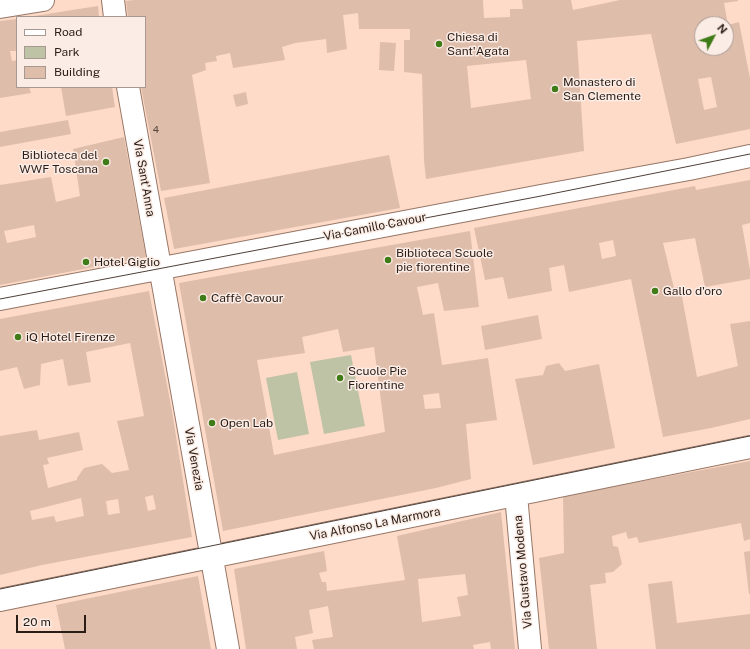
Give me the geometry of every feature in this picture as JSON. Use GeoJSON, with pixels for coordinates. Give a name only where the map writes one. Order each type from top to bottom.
{"type":"FeatureCollection","features":[{"type":"Feature","properties":{"kind":"street"},"geometry":{"type":"LineString","coordinates":[[0,7],[43,0]]}},
{"type":"Feature","properties":{"kind":"street"},"geometry":{"type":"LineString","coordinates":[[113,0],[116,16]]}},
{"type":"Feature","properties":{"kind":"street","name":"Via Sant'Anna"},"geometry":{"type":"LineString","coordinates":[[128,88],[160,268]]}},
{"type":"Feature","properties":{"kind":"street","name":"Via Camillo Cavour"},"geometry":{"type":"LineString","coordinates":[[0,299],[750,156]]}},
{"type":"Feature","properties":{"kind":"street","name":"Via Venezia"},"geometry":{"type":"LineString","coordinates":[[160,268],[228,649]]}},
{"type":"Feature","properties":{"kind":"street","name":"Via Alfonso La Marmora"},"geometry":{"type":"LineString","coordinates":[[0,600],[750,447]]}},
{"type":"Feature","properties":{"kind":"street","name":"Via Gustavo Modena"},"geometry":{"type":"LineString","coordinates":[[516,495],[530,649]]}},
{"type":"Feature","properties":{"kind":"green space"},"geometry":{"type":"Polygon","coordinates":[[[351,355],[365,426],[324,434],[310,362],[351,355]]]}},
{"type":"Feature","properties":{"kind":"green space"},"geometry":{"type":"Polygon","coordinates":[[[297,372],[309,434],[278,440],[266,378],[297,372]]]}},
{"type":"Feature","properties":{"kind":"building","name":"Monastero di San Clemente"},"geometry":{"type":"Polygon","coordinates":[[[483,0],[484,18],[510,17],[510,9],[523,9],[522,0],[571,0],[573,10],[620,0],[738,0],[724,3],[726,16],[694,16],[694,56],[734,56],[734,23],[739,22],[750,78],[750,129],[676,144],[651,34],[577,41],[584,151],[426,179],[424,160],[422,74],[404,72],[404,40],[410,40],[410,29],[359,29],[358,13],[343,15],[347,49],[327,53],[326,39],[295,43],[282,47],[285,60],[233,68],[230,53],[216,56],[217,61],[205,63],[206,70],[192,75],[210,183],[161,191],[141,88],[146,88],[146,16],[128,16],[126,1],[483,0]],[[526,60],[467,66],[471,108],[531,99],[526,60]],[[711,77],[698,79],[704,110],[717,107],[711,77]]]}},
{"type":"Feature","properties":{"kind":"building"},"geometry":{"type":"Polygon","coordinates":[[[98,6],[99,16],[34,16],[98,6]]]}},
{"type":"Feature","properties":{"kind":"building"},"geometry":{"type":"Polygon","coordinates":[[[16,19],[16,51],[10,51],[12,61],[16,60],[16,88],[29,88],[31,93],[0,98],[0,21],[16,19]]]}},
{"type":"Feature","properties":{"kind":"building"},"geometry":{"type":"Polygon","coordinates":[[[380,42],[396,43],[394,71],[379,70],[380,42]]]}},
{"type":"Feature","properties":{"kind":"building"},"geometry":{"type":"Polygon","coordinates":[[[61,88],[112,88],[115,107],[66,116],[61,88]]]}},
{"type":"Feature","properties":{"kind":"building"},"geometry":{"type":"Polygon","coordinates":[[[246,92],[248,104],[236,107],[233,95],[246,92]]]}},
{"type":"Feature","properties":{"kind":"building"},"geometry":{"type":"Polygon","coordinates":[[[68,120],[71,134],[0,147],[0,132],[68,120]]]}},
{"type":"Feature","properties":{"kind":"building"},"geometry":{"type":"Polygon","coordinates":[[[124,137],[146,257],[0,285],[0,185],[51,177],[56,202],[80,196],[73,149],[124,137]],[[34,225],[4,231],[7,243],[36,237],[34,225]]]}},
{"type":"Feature","properties":{"kind":"building"},"geometry":{"type":"Polygon","coordinates":[[[389,155],[400,208],[174,249],[164,198],[389,155]]]}},
{"type":"Feature","properties":{"kind":"building"},"geometry":{"type":"Polygon","coordinates":[[[750,180],[750,223],[742,225],[750,270],[750,279],[705,287],[695,238],[663,243],[674,288],[680,286],[697,377],[738,366],[730,324],[750,321],[750,419],[663,437],[631,279],[569,292],[564,265],[549,268],[552,291],[508,299],[503,277],[485,280],[474,228],[695,186],[696,190],[750,180]],[[613,240],[599,243],[602,259],[616,256],[613,240]]]}},
{"type":"Feature","properties":{"kind":"building"},"geometry":{"type":"Polygon","coordinates":[[[470,231],[479,307],[444,311],[438,283],[417,287],[423,315],[434,313],[442,365],[488,358],[497,420],[466,424],[471,479],[436,488],[223,531],[179,283],[470,231]],[[338,329],[302,337],[305,353],[257,360],[274,455],[385,432],[374,347],[343,352],[338,329]],[[439,393],[423,395],[425,409],[441,408],[439,393]]]}},
{"type":"Feature","properties":{"kind":"building"},"geometry":{"type":"Polygon","coordinates":[[[149,291],[172,411],[192,537],[42,565],[0,575],[0,436],[37,430],[39,440],[79,432],[83,450],[47,458],[49,464],[43,465],[48,488],[77,480],[84,468],[102,464],[112,473],[129,470],[117,421],[144,416],[130,343],[86,352],[91,382],[68,386],[63,359],[41,364],[40,385],[24,389],[17,367],[0,371],[0,319],[149,291]],[[153,495],[145,497],[148,511],[156,509],[153,495]],[[81,498],[30,511],[32,520],[54,516],[56,522],[84,516],[81,498]],[[118,499],[106,501],[108,515],[120,513],[118,499]]]}},
{"type":"Feature","properties":{"kind":"building"},"geometry":{"type":"Polygon","coordinates":[[[538,315],[542,339],[485,350],[481,326],[538,315]]]}},
{"type":"Feature","properties":{"kind":"building"},"geometry":{"type":"Polygon","coordinates":[[[559,363],[565,371],[599,364],[615,448],[533,465],[515,379],[543,375],[546,366],[559,363]]]}},
{"type":"Feature","properties":{"kind":"building"},"geometry":{"type":"Polygon","coordinates":[[[750,461],[750,539],[744,541],[741,523],[639,543],[637,537],[628,539],[626,532],[612,536],[613,546],[618,547],[622,564],[613,572],[605,573],[606,583],[590,585],[597,649],[549,649],[539,558],[564,553],[563,496],[750,461]]]}},
{"type":"Feature","properties":{"kind":"building"},"geometry":{"type":"Polygon","coordinates":[[[501,512],[515,649],[491,649],[490,642],[473,645],[474,649],[314,649],[312,640],[333,637],[328,606],[309,610],[313,633],[295,637],[297,649],[246,649],[234,569],[324,551],[327,571],[319,573],[322,582],[326,582],[327,591],[405,580],[397,536],[501,512]],[[465,574],[418,579],[422,622],[461,616],[457,597],[468,595],[465,574]]]}},
{"type":"Feature","properties":{"kind":"building"},"geometry":{"type":"Polygon","coordinates":[[[750,551],[750,594],[749,594],[744,552],[750,551]]]}},
{"type":"Feature","properties":{"kind":"building"},"geometry":{"type":"Polygon","coordinates":[[[198,576],[211,649],[65,649],[56,605],[198,576]]]}},
{"type":"Feature","properties":{"kind":"building"},"geometry":{"type":"Polygon","coordinates":[[[672,581],[677,623],[750,614],[750,649],[656,649],[648,584],[672,581]]]}},
{"type":"Feature","properties":{"kind":"tram line"},"geometry":{"type":"LineString","coordinates":[[0,299],[541,196],[750,154]]}},
{"type":"Feature","properties":{"kind":"tram line"},"geometry":{"type":"LineString","coordinates":[[0,589],[750,436]]}},
{"type":"Feature","properties":{"kind":"place","name":"Chiesa di Sant'Agata"},"geometry":{"type":"Point","coordinates":[439,44]}},
{"type":"Feature","properties":{"kind":"place","name":"Monastero di San Clemente"},"geometry":{"type":"Point","coordinates":[555,89]}},
{"type":"Feature","properties":{"kind":"place","name":"Biblioteca del WWF Toscana"},"geometry":{"type":"Point","coordinates":[106,162]}},
{"type":"Feature","properties":{"kind":"place","name":"Biblioteca Scuole pie fiorentine"},"geometry":{"type":"Point","coordinates":[388,260]}},
{"type":"Feature","properties":{"kind":"place","name":"Hotel Giglio"},"geometry":{"type":"Point","coordinates":[86,262]}},
{"type":"Feature","properties":{"kind":"place","name":"Gallo d'oro"},"geometry":{"type":"Point","coordinates":[655,291]}},
{"type":"Feature","properties":{"kind":"place","name":"Caffè Cavour"},"geometry":{"type":"Point","coordinates":[203,298]}},
{"type":"Feature","properties":{"kind":"place","name":"iQ Hotel Firenze"},"geometry":{"type":"Point","coordinates":[18,337]}},
{"type":"Feature","properties":{"kind":"place","name":"Scuole Pie Fiorentine"},"geometry":{"type":"Point","coordinates":[340,378]}},
{"type":"Feature","properties":{"kind":"place","name":"Open Lab"},"geometry":{"type":"Point","coordinates":[212,423]}}]}
